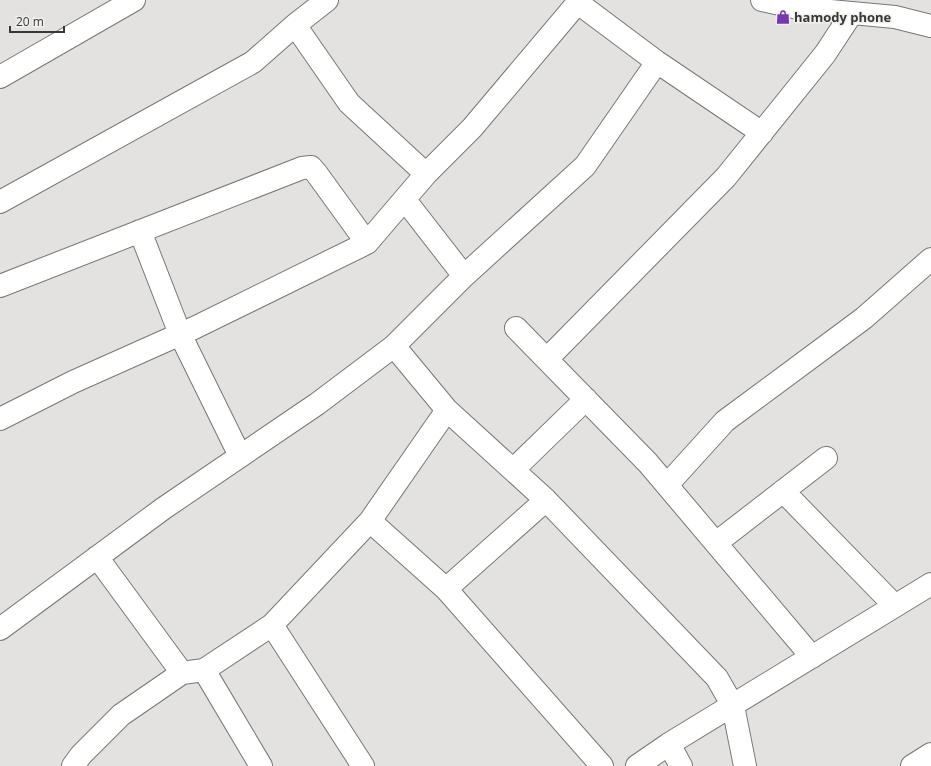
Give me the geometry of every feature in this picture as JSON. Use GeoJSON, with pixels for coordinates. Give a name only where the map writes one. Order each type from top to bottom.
{"type":"FeatureCollection","features":[{"type":"Feature","properties":{"kind":"street"},"geometry":{"type":"LineString","coordinates":[[0,77],[107,6],[134,0]]}},
{"type":"Feature","properties":{"kind":"street"},"geometry":{"type":"LineString","coordinates":[[0,202],[253,62],[295,25],[327,0]]}},
{"type":"Feature","properties":{"kind":"street"},"geometry":{"type":"LineString","coordinates":[[762,0],[798,8],[895,17],[931,26]]}},
{"type":"Feature","properties":{"kind":"street"},"geometry":{"type":"LineString","coordinates":[[0,419],[73,382],[180,334],[367,243],[426,174],[472,128],[579,2],[657,62],[762,133]]}},
{"type":"Feature","properties":{"kind":"street"},"geometry":{"type":"LineString","coordinates":[[547,359],[726,177],[825,54],[852,13]]}},
{"type":"Feature","properties":{"kind":"street"},"geometry":{"type":"LineString","coordinates":[[295,25],[349,103],[426,174]]}},
{"type":"Feature","properties":{"kind":"street"},"geometry":{"type":"LineString","coordinates":[[0,629],[164,508],[317,404],[394,346],[464,276],[585,166],[657,62]]}},
{"type":"Feature","properties":{"kind":"street"},"geometry":{"type":"LineString","coordinates":[[0,286],[302,168],[311,168],[367,243]]}},
{"type":"Feature","properties":{"kind":"street"},"geometry":{"type":"LineString","coordinates":[[405,200],[464,276]]}},
{"type":"Feature","properties":{"kind":"street"},"geometry":{"type":"LineString","coordinates":[[140,231],[180,334],[240,456]]}},
{"type":"Feature","properties":{"kind":"street"},"geometry":{"type":"LineString","coordinates":[[666,485],[725,421],[864,318],[931,259]]}},
{"type":"Feature","properties":{"kind":"street"},"geometry":{"type":"LineString","coordinates":[[516,328],[586,399],[666,485],[812,657]]}},
{"type":"Feature","properties":{"kind":"street"},"geometry":{"type":"LineString","coordinates":[[394,346],[447,410],[546,500],[717,678],[733,706],[745,766]]}},
{"type":"Feature","properties":{"kind":"street"},"geometry":{"type":"LineString","coordinates":[[513,470],[586,399]]}},
{"type":"Feature","properties":{"kind":"street"},"geometry":{"type":"LineString","coordinates":[[73,766],[81,755],[121,715],[182,673],[204,670],[272,625],[370,521],[447,410]]}},
{"type":"Feature","properties":{"kind":"street"},"geometry":{"type":"LineString","coordinates":[[716,543],[826,458]]}},
{"type":"Feature","properties":{"kind":"street"},"geometry":{"type":"LineString","coordinates":[[783,491],[895,606]]}},
{"type":"Feature","properties":{"kind":"street"},"geometry":{"type":"LineString","coordinates":[[446,589],[546,500]]}},
{"type":"Feature","properties":{"kind":"street"},"geometry":{"type":"LineString","coordinates":[[370,521],[446,589],[602,766]]}},
{"type":"Feature","properties":{"kind":"street"},"geometry":{"type":"LineString","coordinates":[[97,557],[182,673]]}},
{"type":"Feature","properties":{"kind":"street"},"geometry":{"type":"LineString","coordinates":[[637,766],[669,744],[931,584]]}},
{"type":"Feature","properties":{"kind":"street"},"geometry":{"type":"LineString","coordinates":[[272,625],[363,766]]}},
{"type":"Feature","properties":{"kind":"street"},"geometry":{"type":"LineString","coordinates":[[204,670],[261,766]]}},
{"type":"Feature","properties":{"kind":"street"},"geometry":{"type":"LineString","coordinates":[[669,744],[681,766]]}},
{"type":"Feature","properties":{"kind":"street"},"geometry":{"type":"LineString","coordinates":[[912,766],[931,754]]}},
{"type":"Feature","properties":{"kind":"place","name":"hamody phone"},"geometry":{"type":"Point","coordinates":[783,17]}}]}
